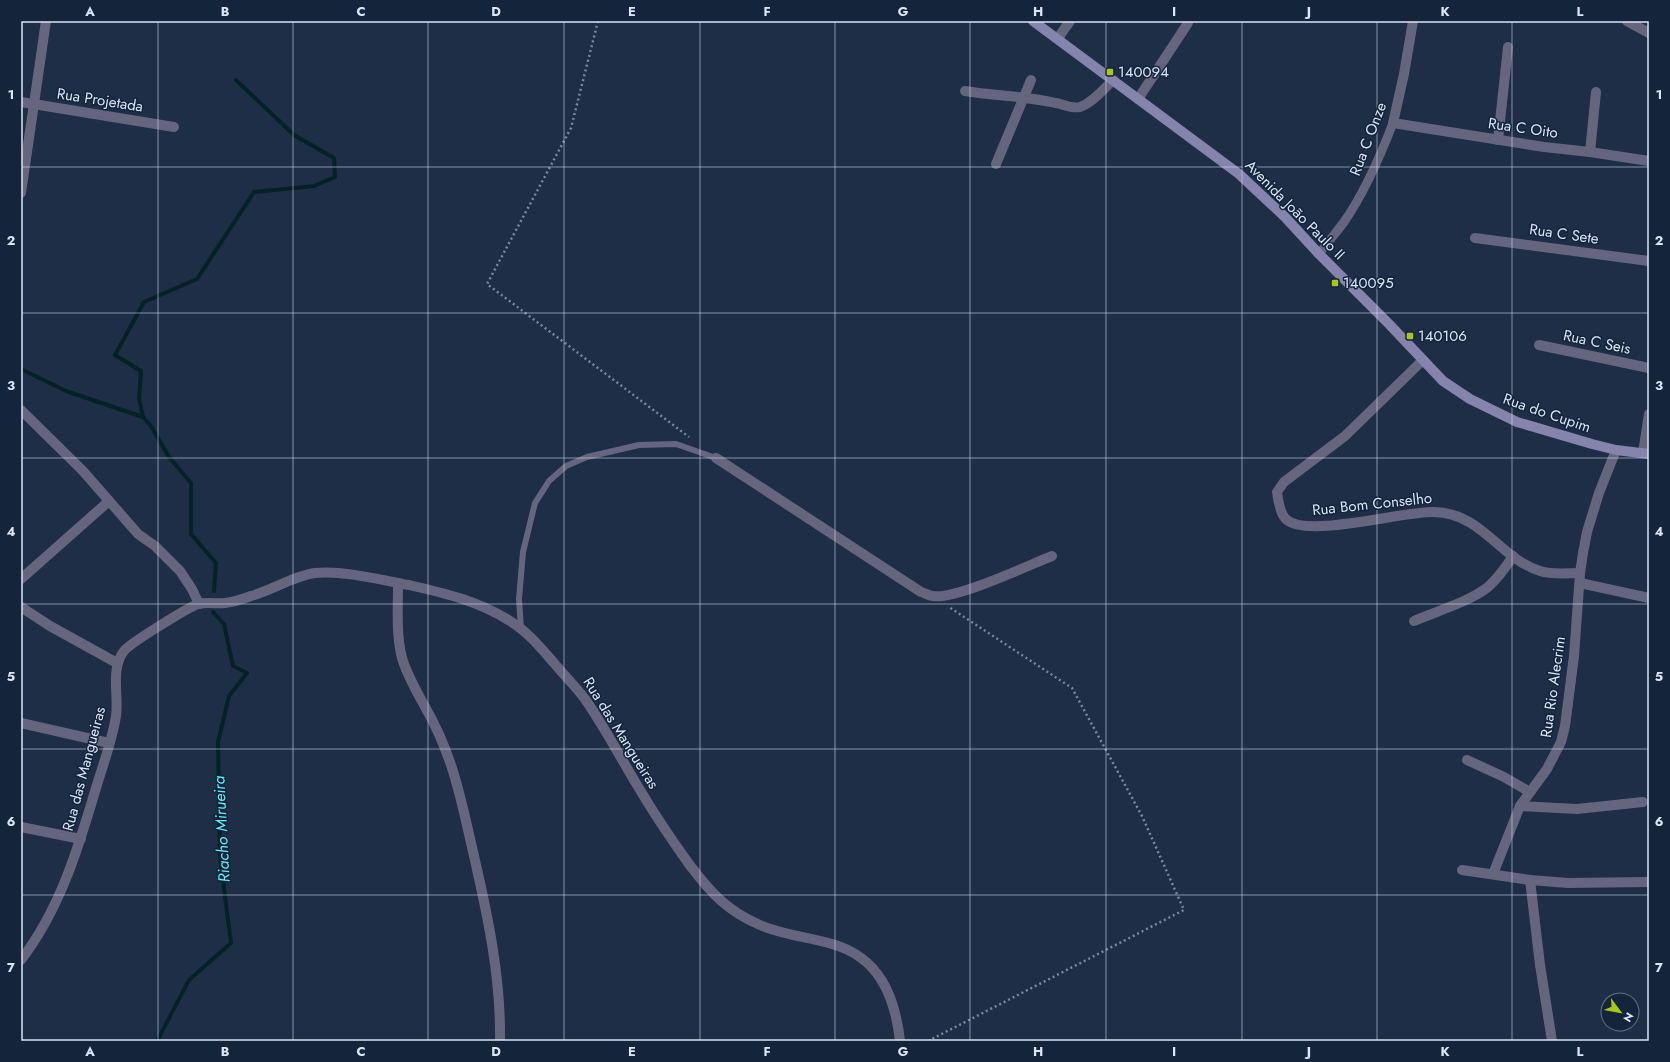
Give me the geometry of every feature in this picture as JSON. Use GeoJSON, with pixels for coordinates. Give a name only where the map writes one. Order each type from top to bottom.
{"type":"FeatureCollection","features":[{"type":"Feature","properties":{"kind":"main road","name":"Avenida João Paulo II"},"geometry":{"type":"LineString","coordinates":[[1033,21],[1058,38],[1239,174],[1280,212],[1443,381]]}},
{"type":"Feature","properties":{"kind":"main road","name":"Rua do Cupim"},"geometry":{"type":"LineString","coordinates":[[1443,381],[1470,399],[1517,422],[1616,450],[1646,454]]}},
{"type":"Feature","properties":{"kind":"street"},"geometry":{"type":"LineString","coordinates":[[1058,38],[1070,21]]}},
{"type":"Feature","properties":{"kind":"street","name":"Rua C Onze"},"geometry":{"type":"LineString","coordinates":[[1319,254],[1344,222],[1362,192],[1382,153],[1393,123],[1414,21]]}},
{"type":"Feature","properties":{"kind":"street"},"geometry":{"type":"LineString","coordinates":[[1627,21],[1649,33]]}},
{"type":"Feature","properties":{"kind":"street"},"geometry":{"type":"LineString","coordinates":[[1138,99],[1188,23]]}},
{"type":"Feature","properties":{"kind":"street"},"geometry":{"type":"LineString","coordinates":[[21,193],[47,24]]}},
{"type":"Feature","properties":{"kind":"street"},"geometry":{"type":"LineString","coordinates":[[1498,140],[1508,48]]}},
{"type":"Feature","properties":{"kind":"street"},"geometry":{"type":"LineString","coordinates":[[996,164],[1031,80]]}},
{"type":"Feature","properties":{"kind":"street"},"geometry":{"type":"LineString","coordinates":[[965,91],[1042,100],[1072,107],[1080,107],[1090,101],[1113,80]]}},
{"type":"Feature","properties":{"kind":"street"},"geometry":{"type":"LineString","coordinates":[[1590,152],[1596,92]]}},
{"type":"Feature","properties":{"kind":"street","name":"Rua Projetada"},"geometry":{"type":"LineString","coordinates":[[21,102],[174,127]]}},
{"type":"Feature","properties":{"kind":"street","name":"Rua C Oito"},"geometry":{"type":"LineString","coordinates":[[1393,123],[1544,147],[1649,161]]}},
{"type":"Feature","properties":{"kind":"street","name":"Rua C Sete"},"geometry":{"type":"LineString","coordinates":[[1475,238],[1649,261]]}},
{"type":"Feature","properties":{"kind":"street","name":"Rua C Seis"},"geometry":{"type":"LineString","coordinates":[[1539,345],[1649,368]]}},
{"type":"Feature","properties":{"kind":"street","name":"Rua Bom Conselho"},"geometry":{"type":"LineString","coordinates":[[1423,360],[1345,436],[1284,482],[1277,492],[1279,503],[1286,520],[1295,525],[1313,526],[1352,524],[1432,512],[1447,513],[1459,516],[1472,523],[1513,556],[1530,567],[1549,573],[1580,578]]}},
{"type":"Feature","properties":{"kind":"street"},"geometry":{"type":"LineString","coordinates":[[21,410],[59,446],[138,534],[155,546],[180,571],[192,589],[199,604]]}},
{"type":"Feature","properties":{"kind":"street"},"geometry":{"type":"LineString","coordinates":[[1646,454],[1649,414]]}},
{"type":"Feature","properties":{"kind":"street","name":"Rua Rio Alecrim"},"geometry":{"type":"LineString","coordinates":[[1493,874],[1520,806],[1547,768],[1561,742],[1574,656],[1580,578],[1587,532],[1616,450]]}},
{"type":"Feature","properties":{"kind":"street"},"geometry":{"type":"LineString","coordinates":[[716,458],[916,588],[934,597],[951,595],[978,586],[1052,556]]}},
{"type":"Feature","properties":{"kind":"street"},"geometry":{"type":"LineString","coordinates":[[21,579],[109,501]]}},
{"type":"Feature","properties":{"kind":"street"},"geometry":{"type":"LineString","coordinates":[[1414,620],[1464,600],[1486,588],[1496,579],[1513,556]]}},
{"type":"Feature","properties":{"kind":"street","name":"Rua das Mangueiras"},"geometry":{"type":"LineString","coordinates":[[21,960],[39,934],[68,878],[81,839],[116,716],[118,663],[125,649],[185,610],[199,604],[227,602],[249,597],[314,573],[337,573],[398,583],[453,595],[486,607],[513,622],[574,684],[674,843],[720,902],[741,916],[762,926],[833,944],[855,952],[870,964],[881,978],[892,999],[898,1023],[900,1041]]}},
{"type":"Feature","properties":{"kind":"street"},"geometry":{"type":"LineString","coordinates":[[1580,578],[1649,598]]}},
{"type":"Feature","properties":{"kind":"street"},"geometry":{"type":"LineString","coordinates":[[398,583],[399,639],[402,659],[411,680],[435,725],[451,765],[461,798],[488,915],[498,980],[500,1041]]}},
{"type":"Feature","properties":{"kind":"street"},"geometry":{"type":"LineString","coordinates":[[21,607],[50,626],[118,663]]}},
{"type":"Feature","properties":{"kind":"street"},"geometry":{"type":"LineString","coordinates":[[21,723],[109,743]]}},
{"type":"Feature","properties":{"kind":"street"},"geometry":{"type":"LineString","coordinates":[[1467,760],[1504,777],[1530,792]]}},
{"type":"Feature","properties":{"kind":"street"},"geometry":{"type":"LineString","coordinates":[[1520,806],[1578,809],[1643,802]]}},
{"type":"Feature","properties":{"kind":"street"},"geometry":{"type":"LineString","coordinates":[[21,827],[81,839]]}},
{"type":"Feature","properties":{"kind":"street"},"geometry":{"type":"LineString","coordinates":[[1462,870],[1530,880],[1568,883],[1649,882]]}},
{"type":"Feature","properties":{"kind":"street"},"geometry":{"type":"LineString","coordinates":[[1530,880],[1540,965],[1552,1041]]}},
{"type":"Feature","properties":{"kind":"lane"},"geometry":{"type":"LineString","coordinates":[[521,629],[519,599],[523,552],[536,503],[549,481],[566,466],[587,457],[639,445],[676,444],[716,458]]}},
{"type":"Feature","properties":{"kind":"path"},"geometry":{"type":"LineString","coordinates":[[598,21],[571,128],[486,284],[691,438]]}},
{"type":"Feature","properties":{"kind":"path"},"geometry":{"type":"LineString","coordinates":[[928,1041],[1184,910],[1142,816],[1072,688],[934,597]]}},
{"type":"Feature","properties":{"kind":"waterway"},"geometry":{"type":"LineString","coordinates":[[143,417],[139,398],[141,371],[115,355],[144,302],[197,279],[254,192],[314,186],[335,177],[334,158],[294,135],[236,80]]}},
{"type":"Feature","properties":{"kind":"waterway","name":"Riacho Mirueira"},"geometry":{"type":"LineString","coordinates":[[21,369],[66,391],[143,417],[151,426],[169,457],[191,483],[191,534],[216,563],[214,591]]}},
{"type":"Feature","properties":{"kind":"waterway","name":"Riacho Mirueira"},"geometry":{"type":"LineString","coordinates":[[157,1041],[189,980],[231,943],[220,857],[218,742],[229,696],[247,673],[233,666],[224,624],[213,612]]}},
{"type":"Feature","properties":{"kind":"place","name":"140094"},"geometry":{"type":"Point","coordinates":[1110,72]}},
{"type":"Feature","properties":{"kind":"place","name":"140095"},"geometry":{"type":"Point","coordinates":[1335,283]}},
{"type":"Feature","properties":{"kind":"place","name":"140106"},"geometry":{"type":"Point","coordinates":[1410,336]}}]}
